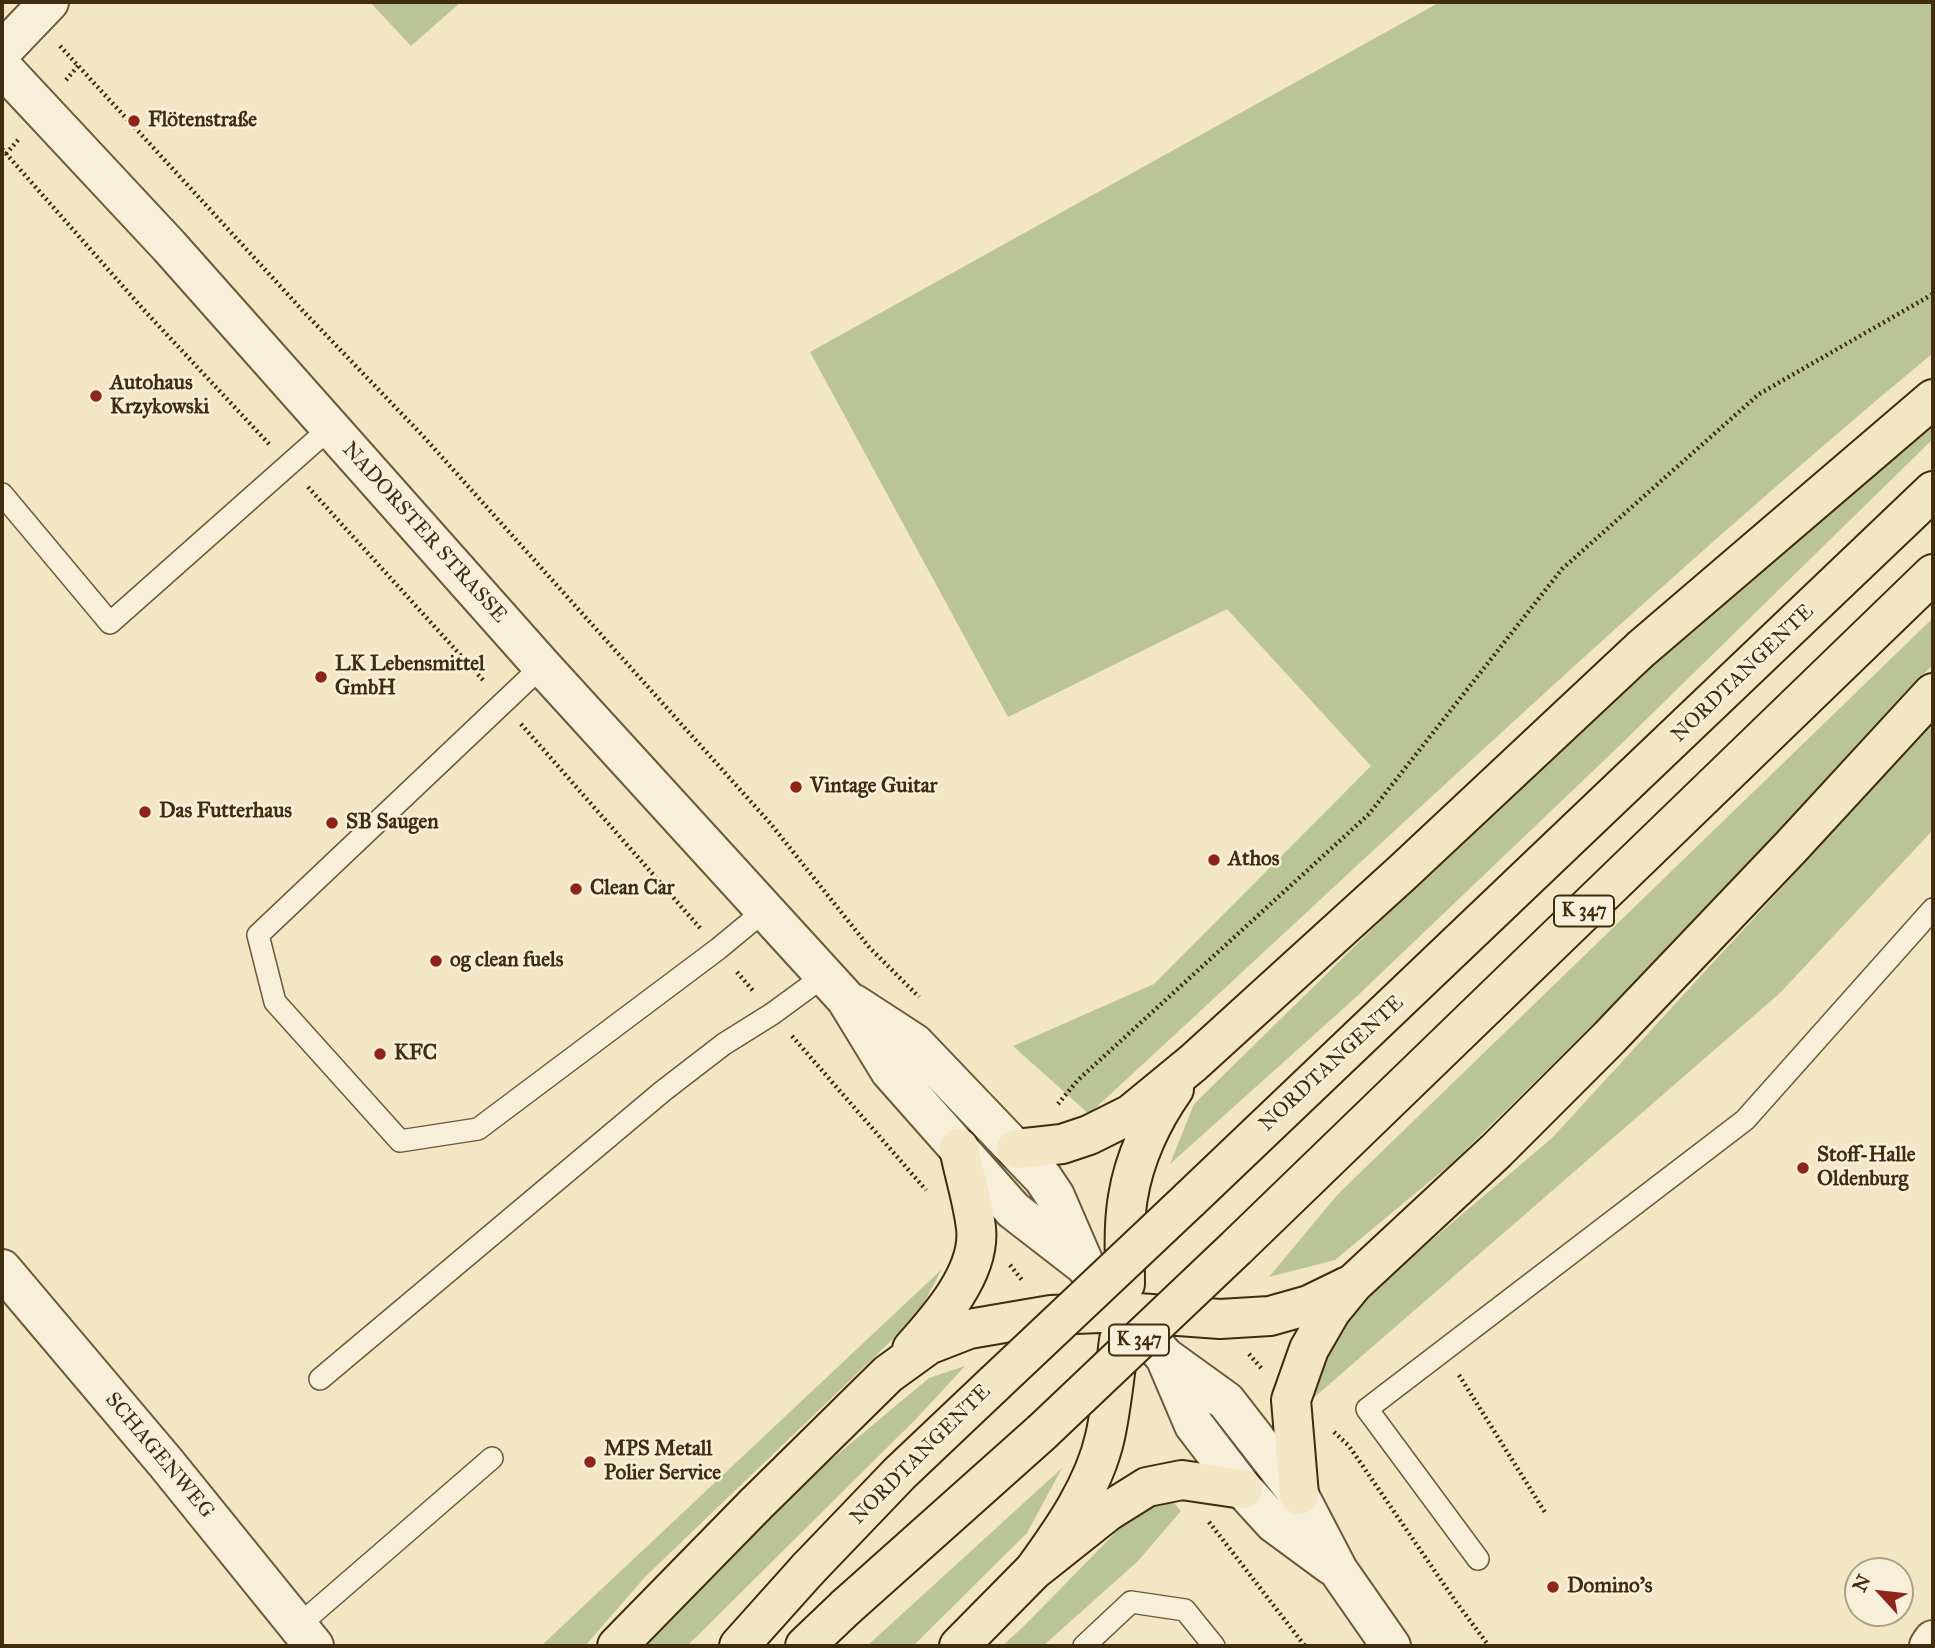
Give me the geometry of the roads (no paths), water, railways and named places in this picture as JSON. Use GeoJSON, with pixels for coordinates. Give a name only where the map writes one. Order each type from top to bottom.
{"type":"FeatureCollection","features":[{"type":"Feature","properties":{"kind":"highway","name":"K 347"},"geometry":{"type":"LineString","coordinates":[[1016,1149],[1062,1144],[1089,1135],[1131,1114],[1192,1063],[1403,872],[1641,649],[1933,399]]}},
{"type":"Feature","properties":{"kind":"highway","name":"NORDTANGENTE"},"geometry":{"type":"LineString","coordinates":[[739,1646],[900,1473],[1933,491]]}},
{"type":"Feature","properties":{"kind":"highway","name":"K 347"},"geometry":{"type":"LineString","coordinates":[[805,1646],[1042,1432],[1236,1248],[1933,574]]}},
{"type":"Feature","properties":{"kind":"highway","name":"K 347"},"geometry":{"type":"LineString","coordinates":[[1299,1495],[1291,1400],[1309,1349],[1331,1311],[1354,1283],[1496,1151],[1609,1038],[1782,857],[1933,693]]}},
{"type":"Feature","properties":{"kind":"highway","name":"K 347"},"geometry":{"type":"LineString","coordinates":[[1192,1063],[1165,1102],[1146,1139],[1132,1178],[1127,1200],[1124,1312],[1220,1319],[1270,1316],[1309,1305],[1354,1283]]}},
{"type":"Feature","properties":{"kind":"highway"},"geometry":{"type":"LineString","coordinates":[[617,1646],[888,1374],[940,1318],[952,1301],[967,1274],[976,1230],[959,1148]]}},
{"type":"Feature","properties":{"kind":"highway"},"geometry":{"type":"LineString","coordinates":[[888,1374],[928,1345],[969,1329],[1051,1315],[1124,1312],[1105,1438],[1084,1493],[1063,1530],[1034,1570]]}},
{"type":"Feature","properties":{"kind":"highway"},"geometry":{"type":"LineString","coordinates":[[959,1646],[1034,1570],[1107,1513],[1147,1487],[1182,1480],[1243,1489]]}},
{"type":"Feature","properties":{"kind":"street"},"geometry":{"type":"LineString","coordinates":[[2,51],[41,9]]}},
{"type":"Feature","properties":{"kind":"street","name":"NADORSTER STRASSE"},"geometry":{"type":"LineString","coordinates":[[2,67],[169,246],[330,428],[378,478],[542,666],[835,988],[890,1072],[1013,1210],[1084,1265],[1165,1357],[1226,1401],[1299,1495],[1338,1570],[1391,1646]]}},
{"type":"Feature","properties":{"kind":"street","name":"NADORSTER STRASSE"},"geometry":{"type":"LineString","coordinates":[[835,988],[914,1043],[1043,1178],[1055,1196],[1084,1265]]}},
{"type":"Feature","properties":{"kind":"street","name":"SCHAGENWEG"},"geometry":{"type":"LineString","coordinates":[[2,1269],[166,1463],[306,1636]]}},
{"type":"Feature","properties":{"kind":"street","name":"NADORSTER STRASSE"},"geometry":{"type":"LineString","coordinates":[[1165,1357],[1194,1425],[1243,1489],[1273,1523],[1338,1570]]}},
{"type":"Feature","properties":{"kind":"street"},"geometry":{"type":"LineString","coordinates":[[1929,1646],[1933,1640]]}},
{"type":"Feature","properties":{"kind":"lane"},"geometry":{"type":"LineString","coordinates":[[2,495],[110,623],[330,428]]}},
{"type":"Feature","properties":{"kind":"lane"},"geometry":{"type":"LineString","coordinates":[[542,666],[258,935],[275,1002],[400,1141],[478,1129],[718,949],[764,911]]}},
{"type":"Feature","properties":{"kind":"lane"},"geometry":{"type":"LineString","coordinates":[[1478,1559],[1367,1409],[1745,1121],[1933,909]]}},
{"type":"Feature","properties":{"kind":"lane"},"geometry":{"type":"LineString","coordinates":[[320,1378],[663,1091],[724,1044],[772,1014],[835,988]]}},
{"type":"Feature","properties":{"kind":"lane"},"geometry":{"type":"LineString","coordinates":[[306,1636],[492,1458]]}},
{"type":"Feature","properties":{"kind":"lane"},"geometry":{"type":"LineString","coordinates":[[1084,1646],[1131,1602],[1185,1610],[1214,1646]]}},
{"type":"Feature","properties":{"kind":"place","name":"Flötenstraße"},"geometry":{"type":"Point","coordinates":[134,121]}},
{"type":"Feature","properties":{"kind":"place","name":"Autohaus Krzykowski"},"geometry":{"type":"Point","coordinates":[96,396]}},
{"type":"Feature","properties":{"kind":"place","name":"LK Lebensmittel GmbH"},"geometry":{"type":"Point","coordinates":[321,677]}},
{"type":"Feature","properties":{"kind":"place","name":"Vintage Guitar"},"geometry":{"type":"Point","coordinates":[796,787]}},
{"type":"Feature","properties":{"kind":"place","name":"Das Futterhaus"},"geometry":{"type":"Point","coordinates":[145,812]}},
{"type":"Feature","properties":{"kind":"place","name":"SB Saugen"},"geometry":{"type":"Point","coordinates":[332,823]}},
{"type":"Feature","properties":{"kind":"place","name":"Athos"},"geometry":{"type":"Point","coordinates":[1214,860]}},
{"type":"Feature","properties":{"kind":"place","name":"Clean Car"},"geometry":{"type":"Point","coordinates":[576,889]}},
{"type":"Feature","properties":{"kind":"place","name":"og clean fuels"},"geometry":{"type":"Point","coordinates":[436,961]}},
{"type":"Feature","properties":{"kind":"place","name":"KFC"},"geometry":{"type":"Point","coordinates":[380,1054]}},
{"type":"Feature","properties":{"kind":"place","name":"Stoff-Halle Oldenburg"},"geometry":{"type":"Point","coordinates":[1803,1168]}},
{"type":"Feature","properties":{"kind":"place","name":"MPS Metall Polier Service"},"geometry":{"type":"Point","coordinates":[590,1462]}},
{"type":"Feature","properties":{"kind":"place","name":"Domino's"},"geometry":{"type":"Point","coordinates":[1553,1587]}}]}
